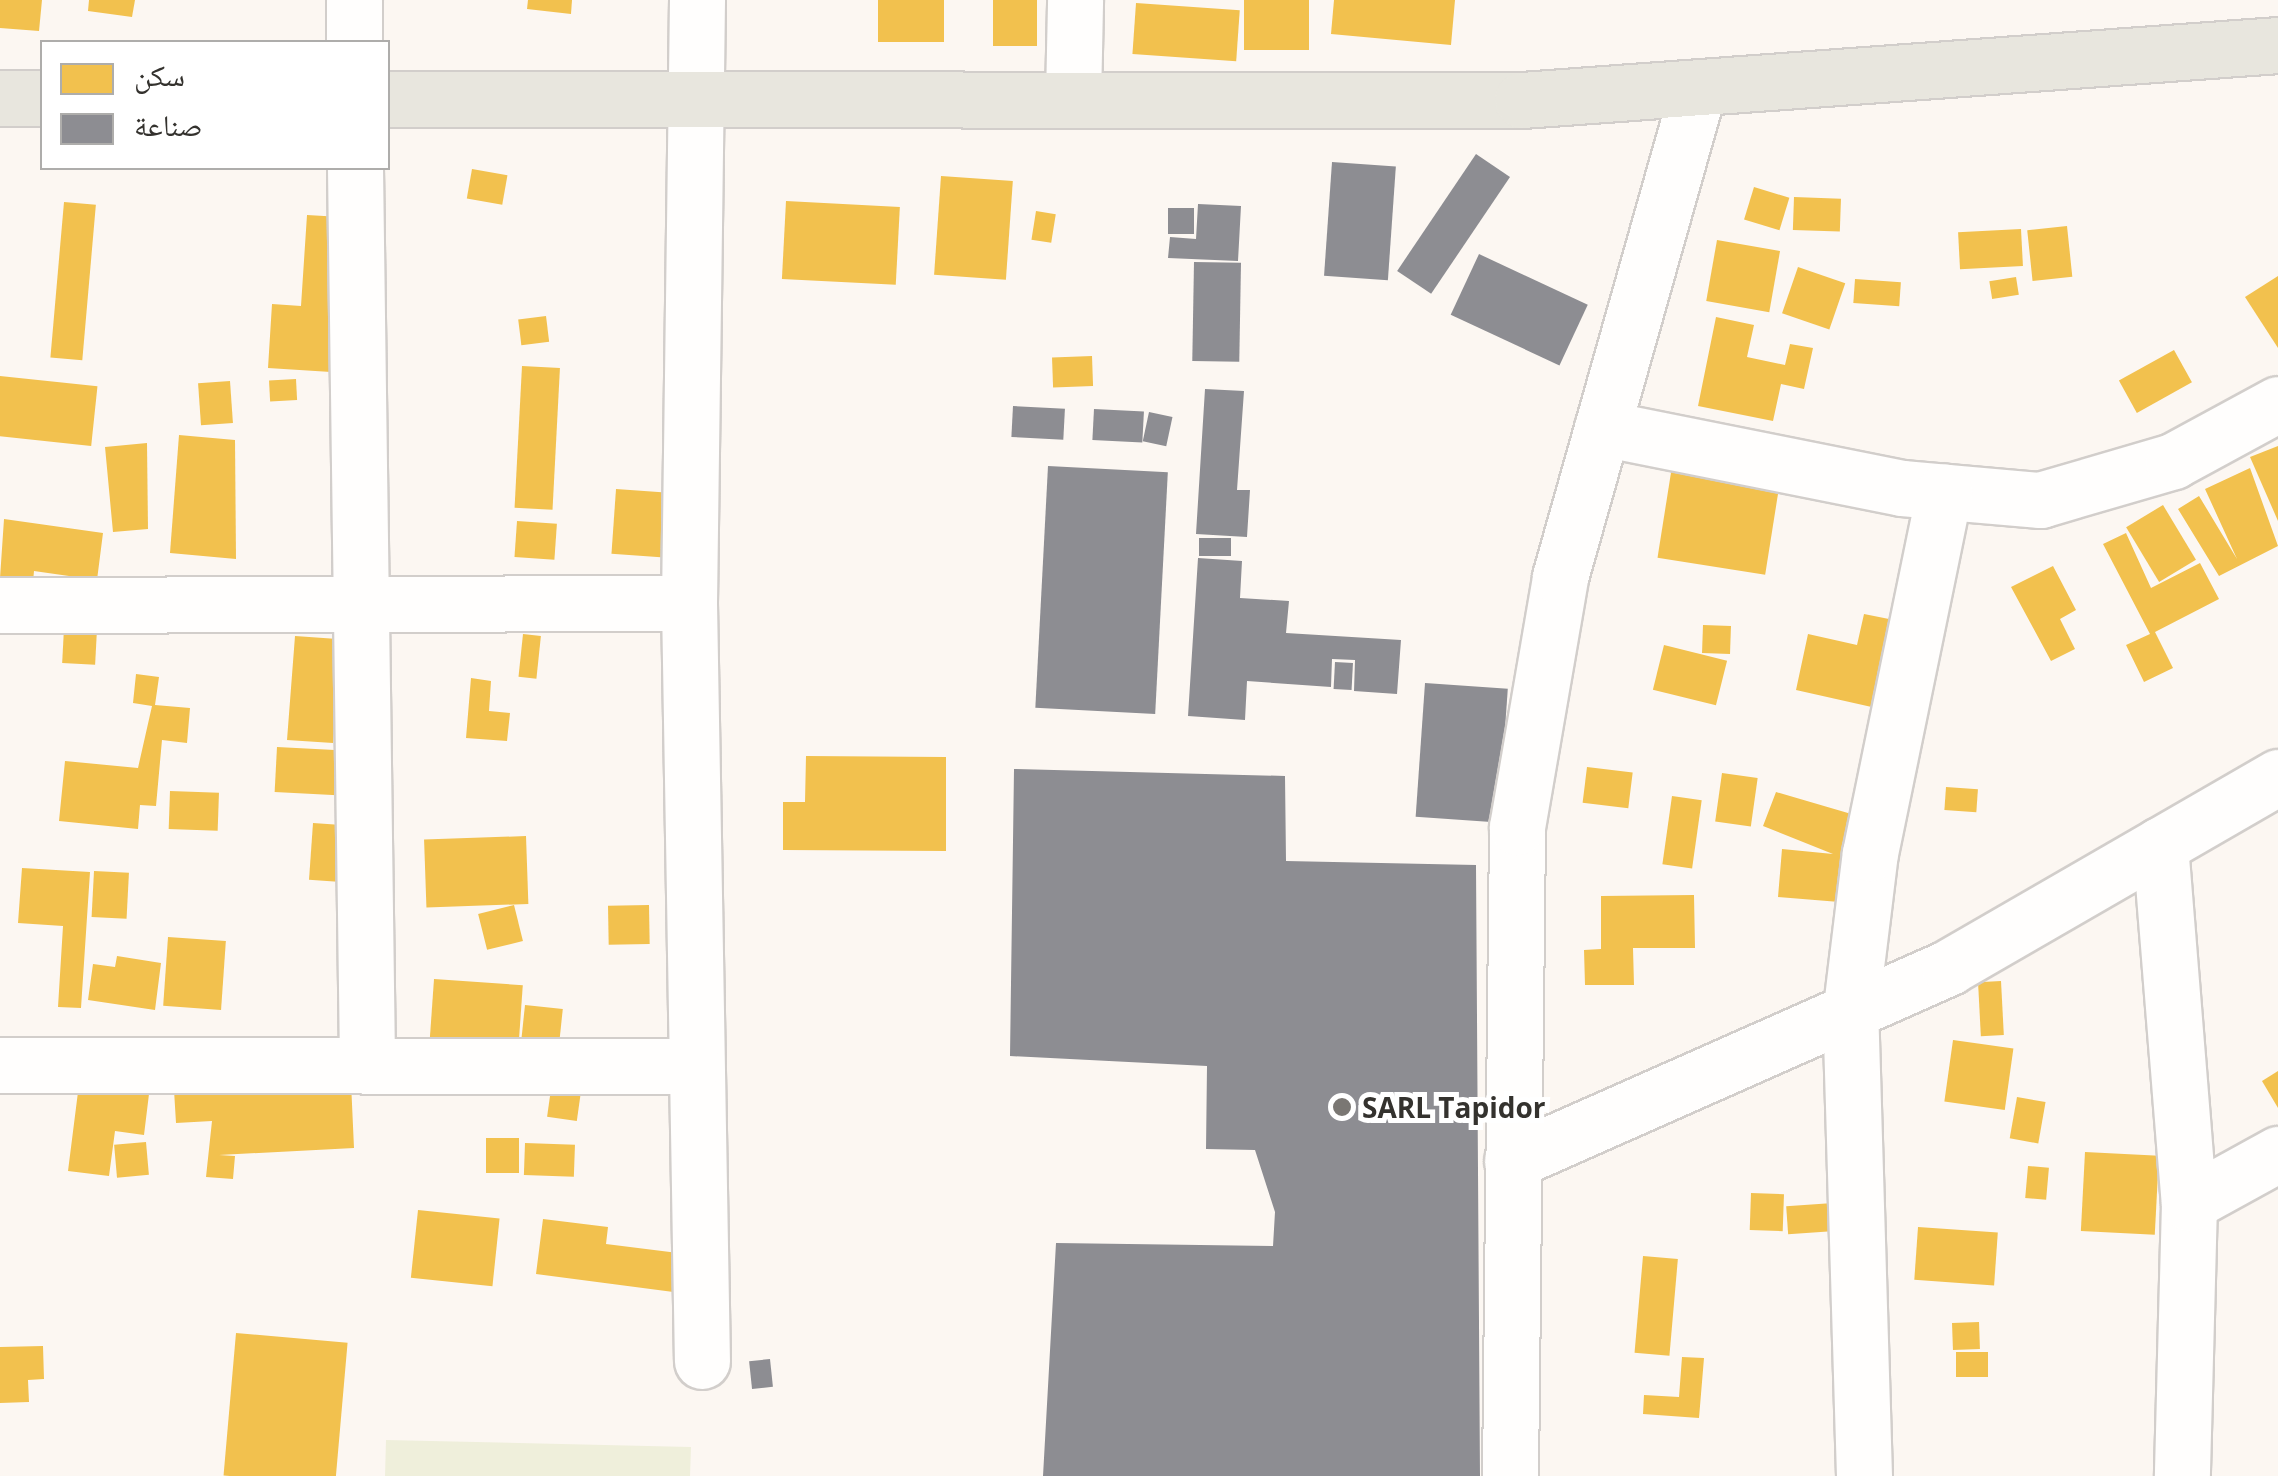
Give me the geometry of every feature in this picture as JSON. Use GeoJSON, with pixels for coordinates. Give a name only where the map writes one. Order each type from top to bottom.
{"type":"FeatureCollection","features":[{"type":"Feature","properties":{"kind":"main road"},"geometry":{"type":"LineString","coordinates":[[390,98],[1073,100],[1697,93],[2278,46]]}},
{"type":"Feature","properties":{"kind":"main road"},"geometry":{"type":"LineString","coordinates":[[0,98],[40,98]]}},
{"type":"Feature","properties":{"kind":"street"},"geometry":{"type":"LineString","coordinates":[[354,0],[354,40]]}},
{"type":"Feature","properties":{"kind":"street"},"geometry":{"type":"LineString","coordinates":[[697,0],[689,603],[692,1066],[702,1361]]}},
{"type":"Feature","properties":{"kind":"street"},"geometry":{"type":"LineString","coordinates":[[1073,100],[1075,0]]}},
{"type":"Feature","properties":{"kind":"street"},"geometry":{"type":"LineString","coordinates":[[1510,1476],[1517,827],[1560,576],[1697,93]]}},
{"type":"Feature","properties":{"kind":"street"},"geometry":{"type":"LineString","coordinates":[[355,170],[367,1066]]}},
{"type":"Feature","properties":{"kind":"street"},"geometry":{"type":"LineString","coordinates":[[1602,428],[1944,492],[2040,500],[2174,461],[2278,404]]}},
{"type":"Feature","properties":{"kind":"street"},"geometry":{"type":"LineString","coordinates":[[1864,1476],[1850,1014],[1870,853],[1944,492]]}},
{"type":"Feature","properties":{"kind":"street"},"geometry":{"type":"LineString","coordinates":[[0,605],[689,603]]}},
{"type":"Feature","properties":{"kind":"street"},"geometry":{"type":"LineString","coordinates":[[1512,1161],[1850,1014],[2278,777]]}},
{"type":"Feature","properties":{"kind":"street"},"geometry":{"type":"LineString","coordinates":[[2160,845],[2189,1203],[2182,1476]]}},
{"type":"Feature","properties":{"kind":"street"},"geometry":{"type":"LineString","coordinates":[[0,1065],[692,1066]]}},
{"type":"Feature","properties":{"kind":"street"},"geometry":{"type":"LineString","coordinates":[[2189,1203],[2278,1154]]}},
{"type":"Feature","properties":{"kind":"green space"},"geometry":{"type":"Polygon","coordinates":[[[386,1440],[691,1447],[690,1476],[385,1476],[386,1440]]]}},
{"type":"Feature","properties":{"kind":"building: سكن"},"geometry":{"type":"Polygon","coordinates":[[[0,0],[42,0],[39,31],[0,28],[0,0]]]}},
{"type":"Feature","properties":{"kind":"building: سكن"},"geometry":{"type":"Polygon","coordinates":[[[89,0],[135,0],[132,17],[88,11],[89,0]]]}},
{"type":"Feature","properties":{"kind":"building: سكن"},"geometry":{"type":"Polygon","coordinates":[[[528,0],[572,0],[571,14],[527,9],[528,0]]]}},
{"type":"Feature","properties":{"kind":"building: سكن"},"geometry":{"type":"Polygon","coordinates":[[[878,0],[944,0],[944,42],[878,42],[878,0]]]}},
{"type":"Feature","properties":{"kind":"building: سكن"},"geometry":{"type":"Polygon","coordinates":[[[993,0],[1037,0],[1037,46],[993,46],[993,0]]]}},
{"type":"Feature","properties":{"kind":"building: سكن"},"geometry":{"type":"Polygon","coordinates":[[[1244,0],[1309,0],[1309,50],[1244,50],[1244,0]]]}},
{"type":"Feature","properties":{"kind":"building: سكن"},"geometry":{"type":"Polygon","coordinates":[[[1334,0],[1455,0],[1451,45],[1331,34],[1334,0]]]}},
{"type":"Feature","properties":{"kind":"building: سكن"},"geometry":{"type":"Polygon","coordinates":[[[1136,3],[1240,10],[1236,61],[1132,54],[1136,3]]]}},
{"type":"Feature","properties":{"kind":"building: سكن"},"geometry":{"type":"Polygon","coordinates":[[[472,169],[507,175],[502,205],[467,199],[472,169]]]}},
{"type":"Feature","properties":{"kind":"building: سكن"},"geometry":{"type":"Polygon","coordinates":[[[941,176],[1013,181],[1006,280],[934,275],[941,176]]]}},
{"type":"Feature","properties":{"kind":"building: سكن"},"geometry":{"type":"Polygon","coordinates":[[[1754,187],[1789,198],[1779,230],[1744,220],[1754,187]]]}},
{"type":"Feature","properties":{"kind":"building: سكن"},"geometry":{"type":"Polygon","coordinates":[[[1794,197],[1841,199],[1840,232],[1793,230],[1794,197]]]}},
{"type":"Feature","properties":{"kind":"building: سكن"},"geometry":{"type":"Polygon","coordinates":[[[786,201],[900,207],[896,285],[782,279],[786,201]]]}},
{"type":"Feature","properties":{"kind":"building: سكن"},"geometry":{"type":"Polygon","coordinates":[[[64,202],[96,205],[82,360],[50,357],[64,202]]]}},
{"type":"Feature","properties":{"kind":"building: سكن"},"geometry":{"type":"Polygon","coordinates":[[[1036,211],[1056,214],[1051,243],[1031,240],[1036,211]]]}},
{"type":"Feature","properties":{"kind":"building: سكن"},"geometry":{"type":"Polygon","coordinates":[[[307,215],[341,217],[331,372],[268,368],[272,304],[301,306],[307,215]]]}},
{"type":"Feature","properties":{"kind":"building: سكن"},"geometry":{"type":"Polygon","coordinates":[[[2067,226],[2072,277],[2033,281],[2027,230],[2067,226]]]}},
{"type":"Feature","properties":{"kind":"building: سكن"},"geometry":{"type":"Polygon","coordinates":[[[2021,229],[2023,266],[1960,269],[1958,232],[2021,229]]]}},
{"type":"Feature","properties":{"kind":"building: سكن"},"geometry":{"type":"Polygon","coordinates":[[[1717,240],[1780,251],[1769,312],[1706,301],[1717,240]]]}},
{"type":"Feature","properties":{"kind":"building: سكن"},"geometry":{"type":"Polygon","coordinates":[[[1798,267],[1845,283],[1829,330],[1782,313],[1798,267]]]}},
{"type":"Feature","properties":{"kind":"building: سكن"},"geometry":{"type":"Polygon","coordinates":[[[2278,276],[2278,348],[2245,297],[2278,276]]]}},
{"type":"Feature","properties":{"kind":"building: سكن"},"geometry":{"type":"Polygon","coordinates":[[[2016,277],[2019,295],[1992,299],[1989,281],[2016,277]]]}},
{"type":"Feature","properties":{"kind":"building: سكن"},"geometry":{"type":"Polygon","coordinates":[[[1855,279],[1901,282],[1899,306],[1853,303],[1855,279]]]}},
{"type":"Feature","properties":{"kind":"building: سكن"},"geometry":{"type":"Polygon","coordinates":[[[546,316],[549,342],[521,345],[518,319],[546,316]]]}},
{"type":"Feature","properties":{"kind":"building: سكن"},"geometry":{"type":"Polygon","coordinates":[[[1716,317],[1754,325],[1747,357],[1785,365],[1790,344],[1813,348],[1804,389],[1781,384],[1773,421],[1698,406],[1716,317]]]}},
{"type":"Feature","properties":{"kind":"building: سكن"},"geometry":{"type":"Polygon","coordinates":[[[2174,350],[2192,382],[2137,413],[2119,381],[2174,350]]]}},
{"type":"Feature","properties":{"kind":"building: سكن"},"geometry":{"type":"Polygon","coordinates":[[[1092,356],[1093,386],[1053,387],[1052,357],[1092,356]]]}},
{"type":"Feature","properties":{"kind":"building: سكن"},"geometry":{"type":"Polygon","coordinates":[[[522,366],[560,368],[553,510],[515,508],[522,366]]]}},
{"type":"Feature","properties":{"kind":"building: سكن"},"geometry":{"type":"Polygon","coordinates":[[[0,376],[97,386],[91,446],[0,436],[0,376]]]}},
{"type":"Feature","properties":{"kind":"building: سكن"},"geometry":{"type":"Polygon","coordinates":[[[296,379],[297,400],[270,401],[269,380],[296,379]]]}},
{"type":"Feature","properties":{"kind":"building: سكن"},"geometry":{"type":"Polygon","coordinates":[[[230,381],[233,423],[201,425],[198,383],[230,381]]]}},
{"type":"Feature","properties":{"kind":"building: سكن"},"geometry":{"type":"Polygon","coordinates":[[[179,435],[235,440],[236,559],[170,553],[179,435]]]}},
{"type":"Feature","properties":{"kind":"building: سكن"},"geometry":{"type":"Polygon","coordinates":[[[147,443],[148,529],[113,532],[105,447],[147,443]]]}},
{"type":"Feature","properties":{"kind":"building: سكن"},"geometry":{"type":"Polygon","coordinates":[[[2278,446],[2278,521],[2250,457],[2278,446]]]}},
{"type":"Feature","properties":{"kind":"building: سكن"},"geometry":{"type":"Polygon","coordinates":[[[1673,460],[1781,477],[1765,575],[1658,558],[1673,460]]]}},
{"type":"Feature","properties":{"kind":"building: سكن"},"geometry":{"type":"Polygon","coordinates":[[[2250,468],[2278,546],[2219,576],[2178,509],[2199,496],[2237,559],[2205,489],[2250,468]]]}},
{"type":"Feature","properties":{"kind":"building: سكن"},"geometry":{"type":"Polygon","coordinates":[[[616,489],[683,494],[678,559],[611,554],[616,489]]]}},
{"type":"Feature","properties":{"kind":"building: سكن"},"geometry":{"type":"Polygon","coordinates":[[[2163,505],[2196,560],[2159,582],[2126,527],[2163,505]]]}},
{"type":"Feature","properties":{"kind":"building: سكن"},"geometry":{"type":"Polygon","coordinates":[[[4,519],[103,533],[97,580],[34,571],[33,582],[0,578],[4,519]]]}},
{"type":"Feature","properties":{"kind":"building: سكن"},"geometry":{"type":"Polygon","coordinates":[[[517,521],[557,524],[554,560],[514,557],[517,521]]]}},
{"type":"Feature","properties":{"kind":"building: سكن"},"geometry":{"type":"Polygon","coordinates":[[[2126,533],[2151,588],[2200,563],[2219,599],[2155,632],[2173,668],[2144,682],[2126,645],[2150,634],[2103,544],[2126,533]]]}},
{"type":"Feature","properties":{"kind":"building: سكن"},"geometry":{"type":"Polygon","coordinates":[[[2053,566],[2076,610],[2060,619],[2075,649],[2051,661],[2011,587],[2053,566]]]}},
{"type":"Feature","properties":{"kind":"building: سكن"},"geometry":{"type":"Polygon","coordinates":[[[1864,614],[1904,622],[1885,710],[1796,690],[1808,634],[1857,645],[1864,614]]]}},
{"type":"Feature","properties":{"kind":"building: سكن"},"geometry":{"type":"Polygon","coordinates":[[[1703,625],[1731,626],[1730,654],[1702,653],[1703,625]]]}},
{"type":"Feature","properties":{"kind":"building: سكن"},"geometry":{"type":"Polygon","coordinates":[[[64,628],[97,630],[95,665],[62,663],[64,628]]]}},
{"type":"Feature","properties":{"kind":"building: سكن"},"geometry":{"type":"Polygon","coordinates":[[[523,634],[541,636],[536,679],[519,677],[523,634]]]}},
{"type":"Feature","properties":{"kind":"building: سكن"},"geometry":{"type":"Polygon","coordinates":[[[295,636],[380,642],[335,713],[333,743],[287,740],[295,636]]]}},
{"type":"Feature","properties":{"kind":"building: سكن"},"geometry":{"type":"Polygon","coordinates":[[[1664,645],[1727,661],[1716,705],[1653,690],[1664,645]]]}},
{"type":"Feature","properties":{"kind":"building: سكن"},"geometry":{"type":"Polygon","coordinates":[[[136,674],[159,677],[155,705],[190,708],[187,743],[162,740],[156,806],[140,805],[138,829],[59,821],[65,761],[138,768],[152,706],[133,703],[136,674]]]}},
{"type":"Feature","properties":{"kind":"building: سكن"},"geometry":{"type":"Polygon","coordinates":[[[471,678],[491,681],[489,711],[510,713],[507,741],[466,738],[471,678]]]}},
{"type":"Feature","properties":{"kind":"building: سكن"},"geometry":{"type":"Polygon","coordinates":[[[277,747],[359,751],[357,796],[275,792],[277,747]]]}},
{"type":"Feature","properties":{"kind":"building: سكن"},"geometry":{"type":"Polygon","coordinates":[[[806,756],[946,757],[946,851],[783,850],[783,802],[805,802],[806,756]]]}},
{"type":"Feature","properties":{"kind":"building: سكن"},"geometry":{"type":"Polygon","coordinates":[[[1587,767],[1633,773],[1628,808],[1583,803],[1587,767]]]}},
{"type":"Feature","properties":{"kind":"building: سكن"},"geometry":{"type":"Polygon","coordinates":[[[1722,773],[1758,778],[1751,827],[1715,822],[1722,773]]]}},
{"type":"Feature","properties":{"kind":"building: سكن"},"geometry":{"type":"Polygon","coordinates":[[[1946,787],[1978,789],[1976,812],[1944,810],[1946,787]]]}},
{"type":"Feature","properties":{"kind":"building: سكن"},"geometry":{"type":"Polygon","coordinates":[[[170,791],[219,793],[218,831],[169,829],[170,791]]]}},
{"type":"Feature","properties":{"kind":"building: سكن"},"geometry":{"type":"Polygon","coordinates":[[[1776,792],[1865,818],[1864,904],[1778,897],[1782,849],[1833,854],[1763,826],[1776,792]]]}},
{"type":"Feature","properties":{"kind":"building: سكن"},"geometry":{"type":"Polygon","coordinates":[[[1672,796],[1702,800],[1692,869],[1662,864],[1672,796]]]}},
{"type":"Feature","properties":{"kind":"building: سكن"},"geometry":{"type":"Polygon","coordinates":[[[313,823],[356,826],[352,883],[309,880],[313,823]]]}},
{"type":"Feature","properties":{"kind":"building: سكن"},"geometry":{"type":"Polygon","coordinates":[[[526,836],[528,904],[426,908],[424,840],[526,836]]]}},
{"type":"Feature","properties":{"kind":"building: سكن"},"geometry":{"type":"Polygon","coordinates":[[[22,868],[90,872],[81,1008],[58,1007],[63,926],[18,923],[22,868]]]}},
{"type":"Feature","properties":{"kind":"building: سكن"},"geometry":{"type":"Polygon","coordinates":[[[94,871],[129,873],[127,919],[92,917],[94,871]]]}},
{"type":"Feature","properties":{"kind":"building: سكن"},"geometry":{"type":"Polygon","coordinates":[[[1694,895],[1695,948],[1633,948],[1634,985],[1585,985],[1584,950],[1601,949],[1601,896],[1694,895]]]}},
{"type":"Feature","properties":{"kind":"building: سكن"},"geometry":{"type":"Polygon","coordinates":[[[514,905],[523,941],[487,950],[478,914],[514,905]]]}},
{"type":"Feature","properties":{"kind":"building: سكن"},"geometry":{"type":"Polygon","coordinates":[[[649,905],[650,944],[609,945],[608,906],[649,905]]]}},
{"type":"Feature","properties":{"kind":"building: سكن"},"geometry":{"type":"Polygon","coordinates":[[[168,937],[226,941],[221,1010],[163,1006],[168,937]]]}},
{"type":"Feature","properties":{"kind":"building: سكن"},"geometry":{"type":"Polygon","coordinates":[[[117,956],[161,963],[155,1010],[88,1000],[93,964],[115,967],[117,956]]]}},
{"type":"Feature","properties":{"kind":"building: سكن"},"geometry":{"type":"Polygon","coordinates":[[[434,979],[523,985],[518,1052],[429,1046],[434,979]]]}},
{"type":"Feature","properties":{"kind":"building: سكن"},"geometry":{"type":"Polygon","coordinates":[[[2001,981],[2004,1035],[1981,1036],[1978,982],[2001,981]]]}},
{"type":"Feature","properties":{"kind":"building: سكن"},"geometry":{"type":"Polygon","coordinates":[[[525,1005],[563,1009],[559,1045],[521,1041],[525,1005]]]}},
{"type":"Feature","properties":{"kind":"building: سكن"},"geometry":{"type":"Polygon","coordinates":[[[1953,1040],[2013,1048],[2005,1110],[1944,1101],[1953,1040]]]}},
{"type":"Feature","properties":{"kind":"building: سكن"},"geometry":{"type":"Polygon","coordinates":[[[2278,1071],[2278,1108],[2262,1081],[2278,1071]]]}},
{"type":"Feature","properties":{"kind":"building: سكن"},"geometry":{"type":"Polygon","coordinates":[[[351,1082],[354,1148],[219,1155],[235,1156],[233,1179],[206,1177],[212,1121],[176,1123],[174,1090],[351,1082]]]}},
{"type":"Feature","properties":{"kind":"building: سكن"},"geometry":{"type":"Polygon","coordinates":[[[79,1084],[149,1094],[144,1135],[115,1131],[109,1176],[68,1171],[79,1084]]]}},
{"type":"Feature","properties":{"kind":"building: سكن"},"geometry":{"type":"Polygon","coordinates":[[[551,1089],[581,1093],[577,1121],[547,1117],[551,1089]]]}},
{"type":"Feature","properties":{"kind":"building: سكن"},"geometry":{"type":"Polygon","coordinates":[[[2017,1097],[2046,1102],[2038,1143],[2010,1138],[2017,1097]]]}},
{"type":"Feature","properties":{"kind":"building: سكن"},"geometry":{"type":"Polygon","coordinates":[[[486,1138],[519,1138],[519,1173],[486,1173],[486,1138]]]}},
{"type":"Feature","properties":{"kind":"building: سكن"},"geometry":{"type":"Polygon","coordinates":[[[146,1142],[149,1175],[117,1178],[114,1145],[146,1142]]]}},
{"type":"Feature","properties":{"kind":"building: سكن"},"geometry":{"type":"Polygon","coordinates":[[[525,1143],[575,1145],[574,1177],[524,1175],[525,1143]]]}},
{"type":"Feature","properties":{"kind":"building: سكن"},"geometry":{"type":"Polygon","coordinates":[[[2085,1152],[2159,1156],[2155,1235],[2081,1231],[2085,1152]]]}},
{"type":"Feature","properties":{"kind":"building: سكن"},"geometry":{"type":"Polygon","coordinates":[[[2028,1166],[2049,1168],[2046,1200],[2025,1198],[2028,1166]]]}},
{"type":"Feature","properties":{"kind":"building: سكن"},"geometry":{"type":"Polygon","coordinates":[[[1751,1193],[1784,1194],[1783,1231],[1750,1230],[1751,1193]]]}},
{"type":"Feature","properties":{"kind":"building: سكن"},"geometry":{"type":"Polygon","coordinates":[[[1862,1201],[1864,1229],[1788,1234],[1786,1206],[1862,1201]]]}},
{"type":"Feature","properties":{"kind":"building: سكن"},"geometry":{"type":"Polygon","coordinates":[[[418,1210],[500,1219],[492,1286],[411,1278],[418,1210]]]}},
{"type":"Feature","properties":{"kind":"building: سكن"},"geometry":{"type":"Polygon","coordinates":[[[543,1219],[608,1227],[606,1244],[686,1254],[681,1293],[536,1274],[543,1219]]]}},
{"type":"Feature","properties":{"kind":"building: سكن"},"geometry":{"type":"Polygon","coordinates":[[[1918,1227],[1998,1233],[1994,1285],[1914,1280],[1918,1227]]]}},
{"type":"Feature","properties":{"kind":"building: سكن"},"geometry":{"type":"Polygon","coordinates":[[[1643,1256],[1678,1259],[1669,1356],[1635,1353],[1643,1256]]]}},
{"type":"Feature","properties":{"kind":"building: سكن"},"geometry":{"type":"Polygon","coordinates":[[[1979,1322],[1980,1349],[1953,1350],[1952,1323],[1979,1322]]]}},
{"type":"Feature","properties":{"kind":"building: سكن"},"geometry":{"type":"Polygon","coordinates":[[[236,1333],[348,1343],[336,1476],[224,1475],[236,1333]]]}},
{"type":"Feature","properties":{"kind":"building: سكن"},"geometry":{"type":"Polygon","coordinates":[[[43,1346],[44,1379],[28,1380],[29,1402],[0,1403],[0,1347],[43,1346]]]}},
{"type":"Feature","properties":{"kind":"building: سكن"},"geometry":{"type":"Polygon","coordinates":[[[1956,1352],[1988,1352],[1988,1377],[1956,1377],[1956,1352]]]}},
{"type":"Feature","properties":{"kind":"building: سكن"},"geometry":{"type":"Polygon","coordinates":[[[1682,1357],[1704,1358],[1699,1418],[1643,1414],[1644,1395],[1679,1397],[1682,1357]]]}},
{"type":"Feature","properties":{"kind":"building: صناعة"},"geometry":{"type":"Polygon","coordinates":[[[1476,154],[1510,177],[1431,294],[1397,271],[1476,154]]]}},
{"type":"Feature","properties":{"kind":"building: صناعة"},"geometry":{"type":"Polygon","coordinates":[[[1332,162],[1396,166],[1388,280],[1324,276],[1332,162]]]}},
{"type":"Feature","properties":{"kind":"building: صناعة"},"geometry":{"type":"Polygon","coordinates":[[[1198,204],[1241,206],[1238,261],[1168,258],[1170,237],[1196,239],[1198,204]]]}},
{"type":"Feature","properties":{"kind":"building: صناعة"},"geometry":{"type":"Polygon","coordinates":[[[1168,208],[1194,208],[1194,234],[1168,234],[1168,208]]]}},
{"type":"Feature","properties":{"kind":"building: صناعة"},"geometry":{"type":"Polygon","coordinates":[[[1479,254],[1588,305],[1559,365],[1451,315],[1479,254]]]}},
{"type":"Feature","properties":{"kind":"building: صناعة"},"geometry":{"type":"Polygon","coordinates":[[[1194,262],[1241,263],[1239,362],[1192,361],[1194,262]]]}},
{"type":"Feature","properties":{"kind":"building: صناعة"},"geometry":{"type":"Polygon","coordinates":[[[1205,389],[1244,391],[1237,490],[1250,490],[1247,537],[1196,534],[1205,389]]]}},
{"type":"Feature","properties":{"kind":"building: صناعة"},"geometry":{"type":"Polygon","coordinates":[[[1013,406],[1065,409],[1063,440],[1011,437],[1013,406]]]}},
{"type":"Feature","properties":{"kind":"building: صناعة"},"geometry":{"type":"Polygon","coordinates":[[[1094,409],[1144,412],[1142,443],[1092,440],[1094,409]]]}},
{"type":"Feature","properties":{"kind":"building: صناعة"},"geometry":{"type":"Polygon","coordinates":[[[1149,412],[1172,417],[1166,446],[1143,441],[1149,412]]]}},
{"type":"Feature","properties":{"kind":"building: صناعة"},"geometry":{"type":"Polygon","coordinates":[[[1048,466],[1168,472],[1155,714],[1035,708],[1048,466]]]}},
{"type":"Feature","properties":{"kind":"building: صناعة"},"geometry":{"type":"Polygon","coordinates":[[[1199,538],[1231,538],[1231,556],[1199,556],[1199,538]]]}},
{"type":"Feature","properties":{"kind":"building: صناعة"},"geometry":{"type":"Polygon","coordinates":[[[1198,558],[1242,561],[1240,598],[1289,601],[1286,633],[1401,640],[1397,694],[1354,691],[1355,660],[1332,659],[1331,687],[1247,681],[1245,720],[1188,716],[1198,558]]]}},
{"type":"Feature","properties":{"kind":"building: صناعة"},"geometry":{"type":"Polygon","coordinates":[[[1335,662],[1353,663],[1352,690],[1334,689],[1335,662]]]}},
{"type":"Feature","properties":{"kind":"building: صناعة"},"geometry":{"type":"Polygon","coordinates":[[[1425,683],[1508,689],[1498,822],[1416,817],[1425,683]]]}},
{"type":"Feature","properties":{"kind":"building: صناعة","name":"SARL Tapidor"},"geometry":{"type":"Polygon","coordinates":[[[1014,769],[1285,776],[1286,861],[1476,865],[1480,1476],[1043,1476],[1056,1243],[1273,1246],[1275,1212],[1255,1150],[1206,1149],[1207,1066],[1010,1056],[1014,769]]]}},
{"type":"Feature","properties":{"kind":"building: صناعة"},"geometry":{"type":"Polygon","coordinates":[[[770,1359],[773,1387],[752,1389],[749,1361],[770,1359]]]}},
{"type":"Feature","properties":{"kind":"place","name":"SARL Tapidor"},"geometry":{"type":"Point","coordinates":[1342,1107]}}]}
